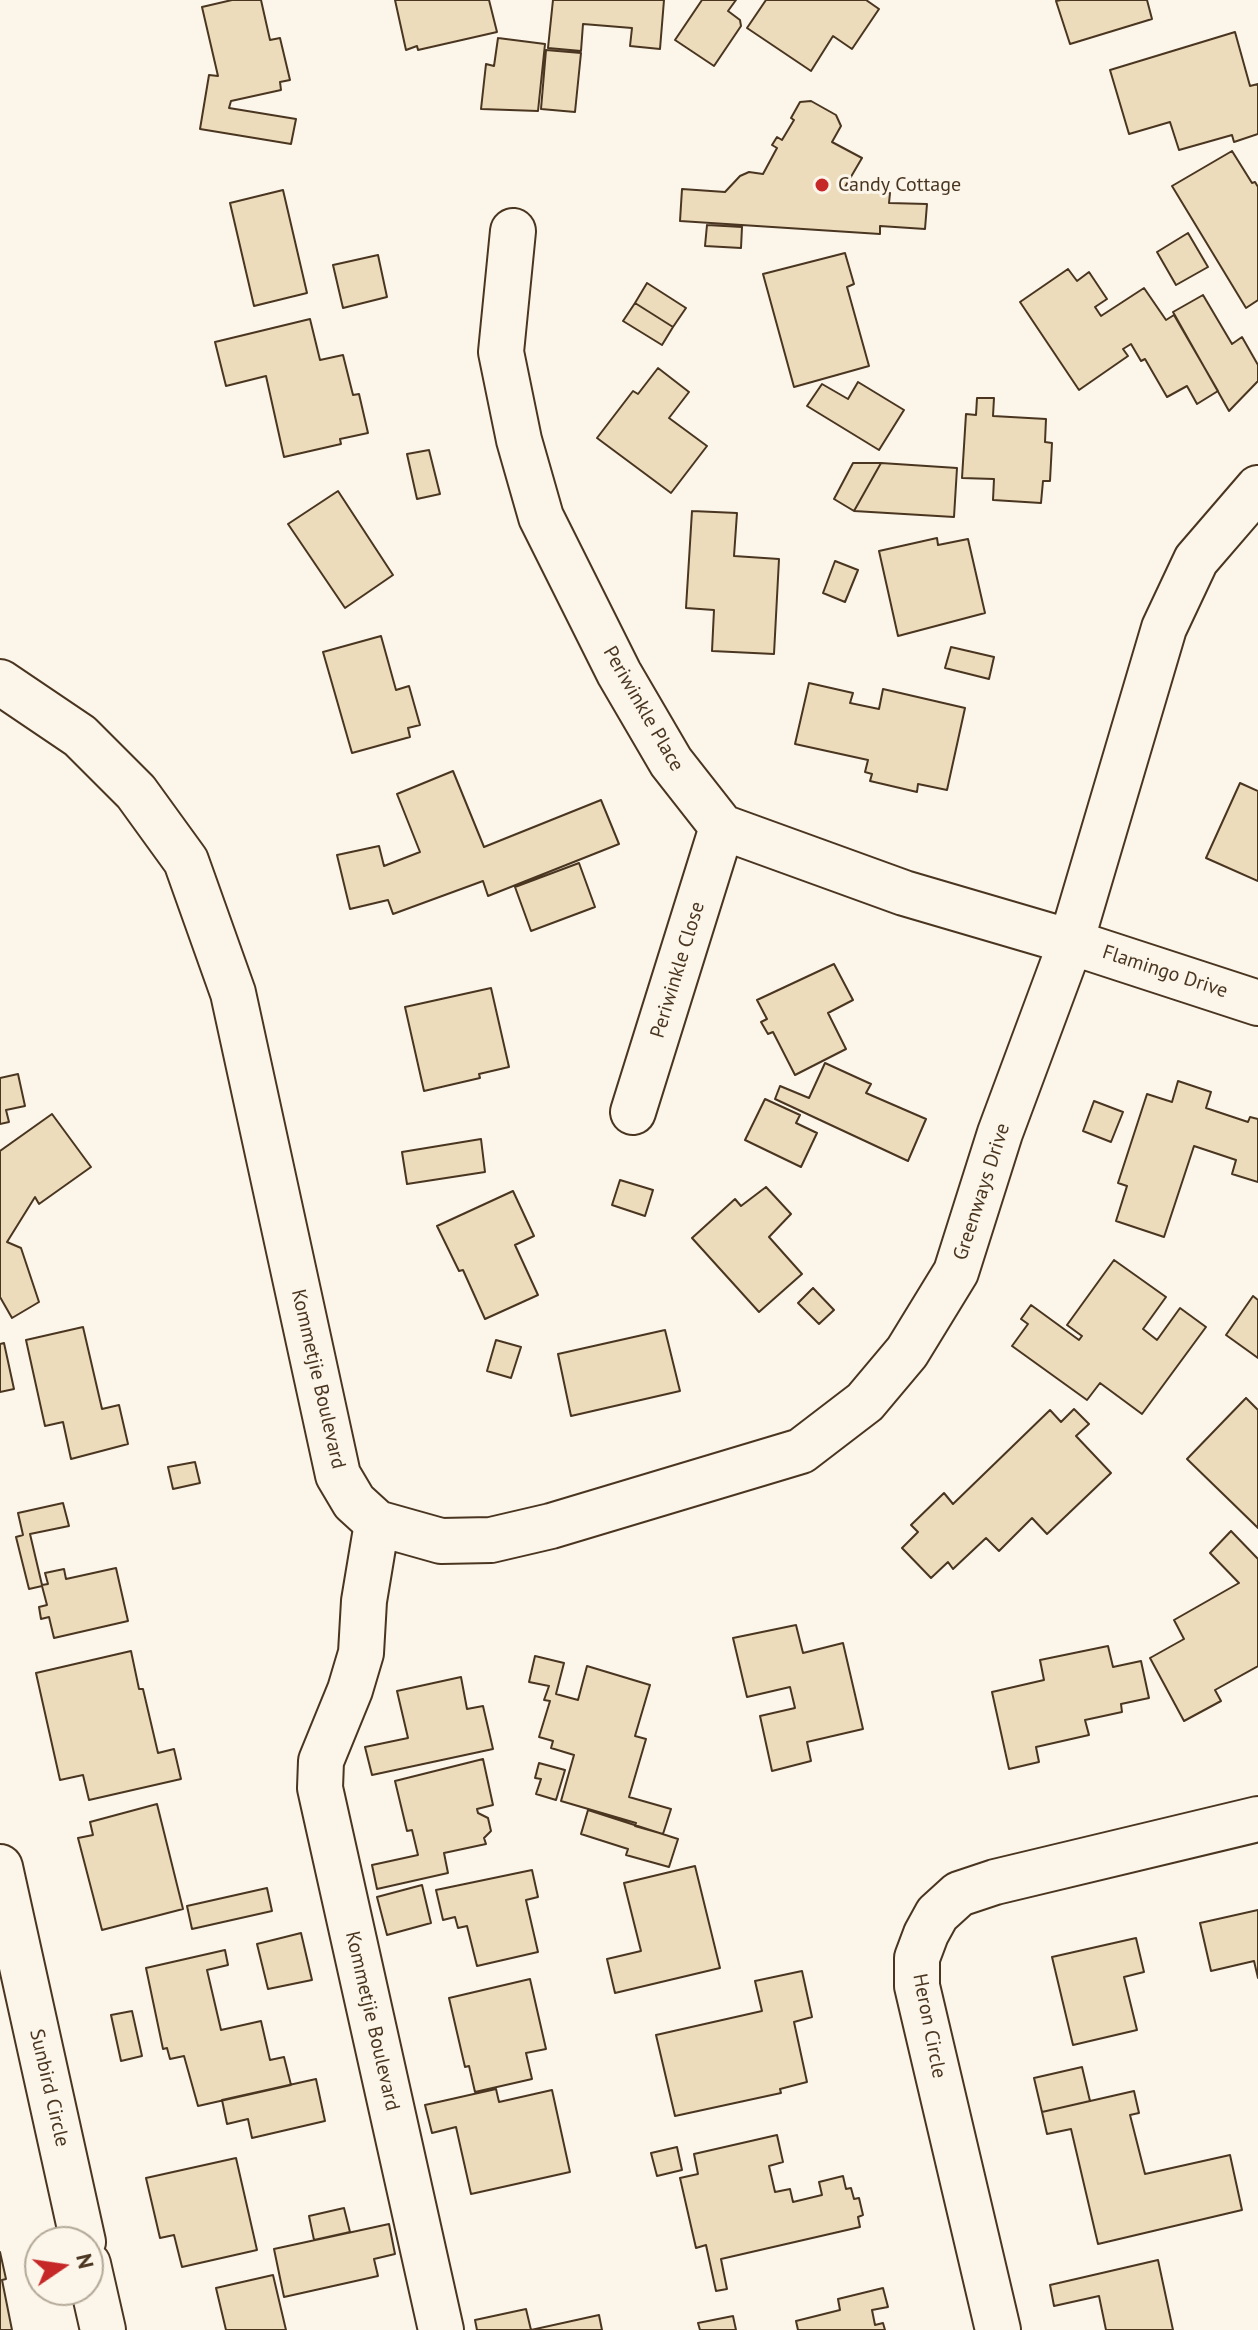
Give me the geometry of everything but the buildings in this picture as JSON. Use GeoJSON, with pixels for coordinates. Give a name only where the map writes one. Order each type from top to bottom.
{"type":"FeatureCollection","features":[{"type":"Feature","properties":{"kind":"street","name":"Periwinkle Place"},"geometry":{"type":"LineString","coordinates":[[513,231],[501,352],[519,440],[541,517],[627,686],[671,762],[722,827]]}},
{"type":"Feature","properties":{"kind":"street","name":"Greenways Drive"},"geometry":{"type":"LineString","coordinates":[[377,1523],[441,1541],[491,1540],[551,1526],[801,1451],[865,1402],[907,1352],[956,1272],[1000,1133],[1071,942],[1164,628],[1196,560],[1258,488]]}},
{"type":"Feature","properties":{"kind":"street","name":"Kommetjie Boulevard"},"geometry":{"type":"LineString","coordinates":[[0,682],[80,736],[136,792],[186,861],[233,993],[338,1475],[354,1502],[377,1523],[364,1601],[361,1653],[350,1690],[321,1761],[320,1788],[441,2330]]}},
{"type":"Feature","properties":{"kind":"street"},"geometry":{"type":"LineString","coordinates":[[722,827],[904,893],[1071,942]]}},
{"type":"Feature","properties":{"kind":"street","name":"Periwinkle Close"},"geometry":{"type":"LineString","coordinates":[[633,1112],[722,827]]}},
{"type":"Feature","properties":{"kind":"street","name":"Flamingo Drive"},"geometry":{"type":"LineString","coordinates":[[1071,942],[1258,1003]]}},
{"type":"Feature","properties":{"kind":"street","name":"Heron Circle"},"geometry":{"type":"LineString","coordinates":[[998,2330],[917,1986],[917,1958],[926,1934],[937,1914],[959,1894],[995,1882],[1258,1819]]}},
{"type":"Feature","properties":{"kind":"street","name":"Sunbird Circle"},"geometry":{"type":"LineString","coordinates":[[0,1867],[9,1954],[79,2226]]}},
{"type":"Feature","properties":{"kind":"street"},"geometry":{"type":"LineString","coordinates":[[98,2306],[103,2330]]}},
{"type":"Feature","properties":{"kind":"place","name":"Candy Cottage"},"geometry":{"type":"Point","coordinates":[822,185]}}]}
